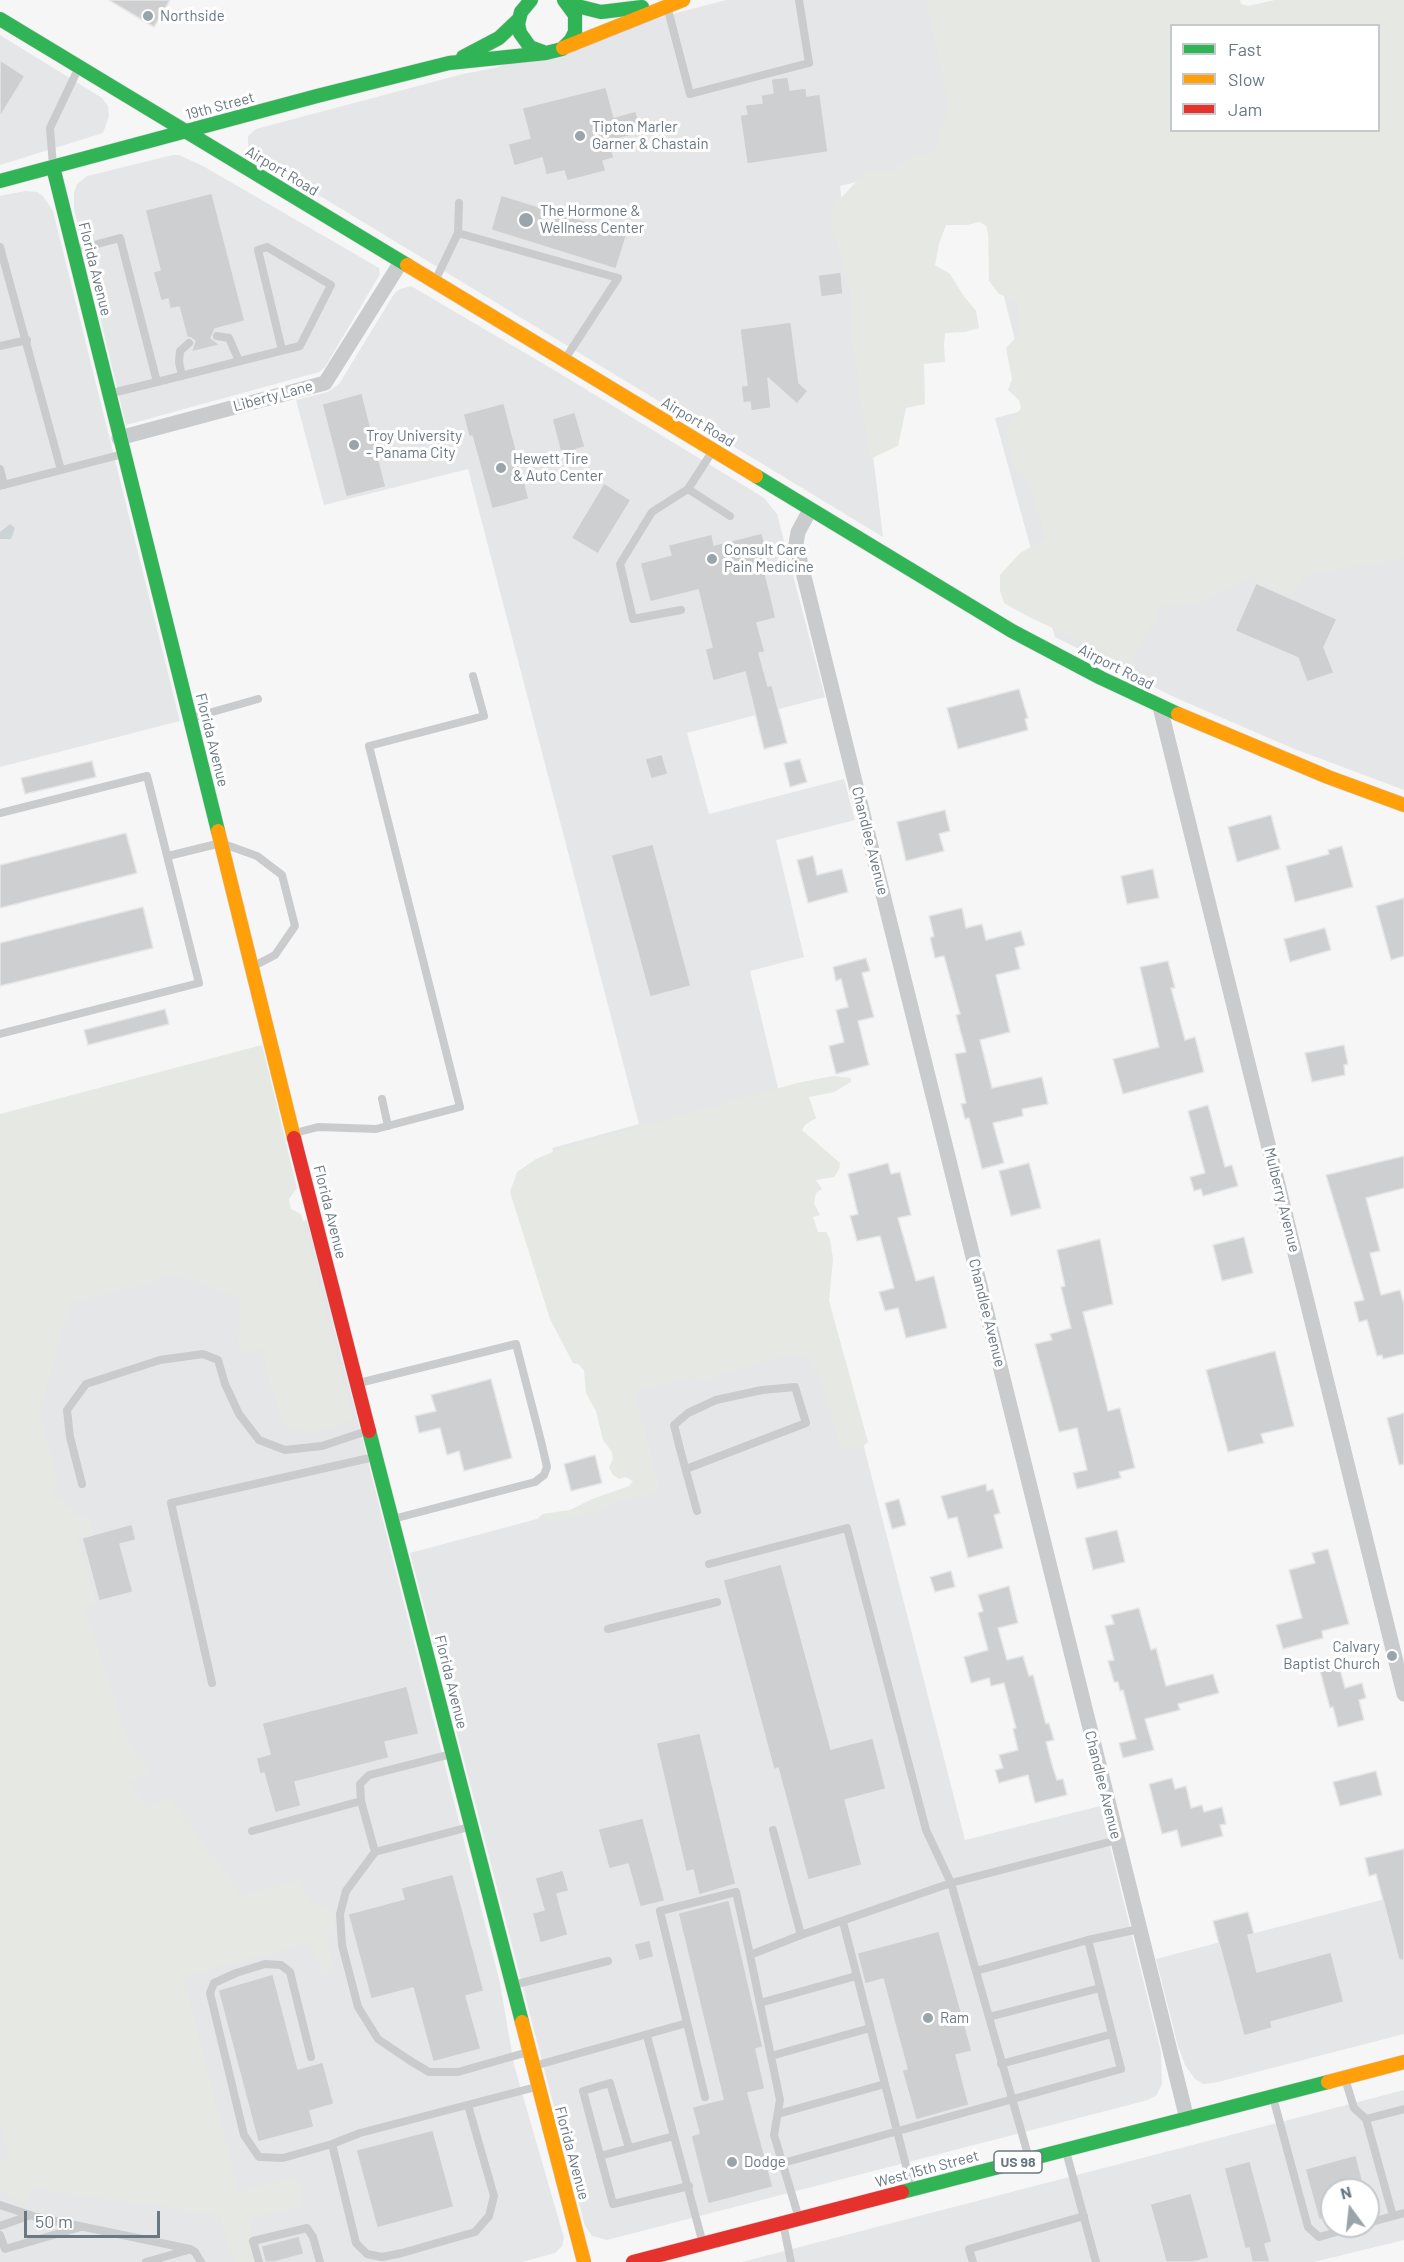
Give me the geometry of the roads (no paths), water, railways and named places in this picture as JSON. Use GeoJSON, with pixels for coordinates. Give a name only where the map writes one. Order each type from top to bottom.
{"type":"FeatureCollection","features":[{"type":"Feature","properties":{"kind":"main road"},"geometry":{"type":"LineString","coordinates":[[562,49],[683,0]]}},
{"type":"Feature","properties":{"kind":"main road"},"geometry":{"type":"LineString","coordinates":[[566,2],[593,11],[618,5],[667,5]]}},
{"type":"Feature","properties":{"kind":"main road"},"geometry":{"type":"LineString","coordinates":[[562,49],[571,40],[576,28],[575,15],[566,2]]}},
{"type":"Feature","properties":{"kind":"main road"},"geometry":{"type":"LineString","coordinates":[[524,7],[518,29],[524,41],[533,49],[546,53]]}},
{"type":"Feature","properties":{"kind":"main road","name":"19th Street"},"geometry":{"type":"LineString","coordinates":[[449,63],[494,41],[524,7]]}},
{"type":"Feature","properties":{"kind":"main road","name":"Airport Road"},"geometry":{"type":"LineString","coordinates":[[0,19],[1012,631],[1160,707],[1304,768],[1404,805]]}},
{"type":"Feature","properties":{"kind":"main road","name":"19th Street"},"geometry":{"type":"LineString","coordinates":[[0,181],[449,63],[546,53],[562,49]]}},
{"type":"Feature","properties":{"kind":"main road","name":"Florida Avenue"},"geometry":{"type":"LineString","coordinates":[[53,167],[375,1457],[584,2262]]}},
{"type":"Feature","properties":{"kind":"main road","name":"West 15th Street"},"geometry":{"type":"LineString","coordinates":[[633,2262],[656,2259],[782,2223],[1404,2062]]}},
{"type":"Feature","properties":{"kind":"street","name":"Liberty Lane"},"geometry":{"type":"LineString","coordinates":[[119,438],[324,383],[401,262]]}},
{"type":"Feature","properties":{"kind":"street","name":"Chandlee Avenue"},"geometry":{"type":"LineString","coordinates":[[810,510],[798,532],[796,544],[1186,2119]]}},
{"type":"Feature","properties":{"kind":"street","name":"Mulberry Avenue"},"geometry":{"type":"LineString","coordinates":[[1160,707],[1404,1694]]}},
{"type":"Feature","properties":{"kind":"lane"},"geometry":{"type":"LineString","coordinates":[[667,5],[690,94],[809,63],[799,0]]}},
{"type":"Feature","properties":{"kind":"lane"},"geometry":{"type":"LineString","coordinates":[[53,167],[50,128],[79,66]]}},
{"type":"Feature","properties":{"kind":"lane"},"geometry":{"type":"LineString","coordinates":[[434,282],[458,232],[459,203]]}},
{"type":"Feature","properties":{"kind":"lane"},"geometry":{"type":"LineString","coordinates":[[458,232],[618,278],[564,361]]}},
{"type":"Feature","properties":{"kind":"lane"},"geometry":{"type":"LineString","coordinates":[[74,251],[120,238],[157,382]]}},
{"type":"Feature","properties":{"kind":"lane"},"geometry":{"type":"LineString","coordinates":[[0,247],[61,470]]}},
{"type":"Feature","properties":{"kind":"lane"},"geometry":{"type":"LineString","coordinates":[[109,394],[300,346],[331,285],[267,247],[258,250],[282,350]]}},
{"type":"Feature","properties":{"kind":"lane"},"geometry":{"type":"LineString","coordinates":[[217,336],[229,338],[239,361]]}},
{"type":"Feature","properties":{"kind":"lane"},"geometry":{"type":"LineString","coordinates":[[0,346],[27,340]]}},
{"type":"Feature","properties":{"kind":"lane"},"geometry":{"type":"LineString","coordinates":[[182,375],[179,362],[180,351],[189,343]]}},
{"type":"Feature","properties":{"kind":"lane"},"geometry":{"type":"LineString","coordinates":[[681,610],[633,619],[620,564],[652,512],[688,489],[712,450]]}},
{"type":"Feature","properties":{"kind":"lane"},"geometry":{"type":"LineString","coordinates":[[0,469],[2,485],[123,454]]}},
{"type":"Feature","properties":{"kind":"lane"},"geometry":{"type":"LineString","coordinates":[[688,489],[730,516]]}},
{"type":"Feature","properties":{"kind":"lane"},"geometry":{"type":"LineString","coordinates":[[293,1133],[318,1127],[366,1130],[460,1107],[369,746],[484,716],[473,676]]}},
{"type":"Feature","properties":{"kind":"lane"},"geometry":{"type":"LineString","coordinates":[[190,718],[258,699]]}},
{"type":"Feature","properties":{"kind":"lane"},"geometry":{"type":"LineString","coordinates":[[0,813],[147,776],[199,983],[0,1034]]}},
{"type":"Feature","properties":{"kind":"lane"},"geometry":{"type":"LineString","coordinates":[[168,856],[221,843],[257,856],[282,875],[295,926],[275,955],[252,967]]}},
{"type":"Feature","properties":{"kind":"lane"},"geometry":{"type":"LineString","coordinates":[[382,1100],[388,1126]]}},
{"type":"Feature","properties":{"kind":"lane"},"geometry":{"type":"LineString","coordinates":[[357,1384],[516,1344],[541,1441],[547,1467],[544,1475],[535,1482],[392,1520]]}},
{"type":"Feature","properties":{"kind":"lane"},"geometry":{"type":"LineString","coordinates":[[82,1484],[70,1437],[67,1410],[86,1384],[160,1360],[203,1354],[218,1360],[225,1384],[239,1414],[260,1440],[285,1450],[322,1446],[369,1430]]}},
{"type":"Feature","properties":{"kind":"lane"},"geometry":{"type":"LineString","coordinates":[[686,1469],[806,1423],[795,1387],[762,1390],[716,1400],[688,1413],[674,1425],[697,1511]]}},
{"type":"Feature","properties":{"kind":"lane"},"geometry":{"type":"LineString","coordinates":[[212,1683],[171,1503],[375,1457]]}},
{"type":"Feature","properties":{"kind":"lane"},"geometry":{"type":"LineString","coordinates":[[709,1564],[847,1528],[926,1830],[951,1883],[1029,2159]]}},
{"type":"Feature","properties":{"kind":"lane"},"geometry":{"type":"LineString","coordinates":[[608,1629],[717,1602]]}},
{"type":"Feature","properties":{"kind":"lane"},"geometry":{"type":"LineString","coordinates":[[375,1852],[360,1801],[360,1784],[369,1775],[452,1754]]}},
{"type":"Feature","properties":{"kind":"lane"},"geometry":{"type":"LineString","coordinates":[[252,1831],[360,1801]]}},
{"type":"Feature","properties":{"kind":"lane"},"geometry":{"type":"LineString","coordinates":[[471,1827],[375,1852],[346,1891],[340,1914],[342,1945],[358,2007],[378,2039],[429,2072],[458,2072],[529,2052]]}},
{"type":"Feature","properties":{"kind":"lane"},"geometry":{"type":"LineString","coordinates":[[773,1830],[801,1935]]}},
{"type":"Feature","properties":{"kind":"lane"},"geometry":{"type":"LineString","coordinates":[[750,1955],[951,1883],[1117,1840]]}},
{"type":"Feature","properties":{"kind":"lane"},"geometry":{"type":"LineString","coordinates":[[705,2097],[660,1911],[736,1892],[780,2100],[774,2135],[799,2219]]}},
{"type":"Feature","properties":{"kind":"lane"},"geometry":{"type":"LineString","coordinates":[[843,1922],[912,2190]]}},
{"type":"Feature","properties":{"kind":"lane"},"geometry":{"type":"LineString","coordinates":[[976,1971],[1088,1940],[1139,1929]]}},
{"type":"Feature","properties":{"kind":"lane"},"geometry":{"type":"LineString","coordinates":[[783,2163],[1121,2069],[1088,1940]]}},
{"type":"Feature","properties":{"kind":"lane"},"geometry":{"type":"LineString","coordinates":[[512,1985],[608,1962]]}},
{"type":"Feature","properties":{"kind":"lane"},"geometry":{"type":"LineString","coordinates":[[311,2057],[290,1972],[281,1965],[265,1964],[214,1983],[210,1993],[244,2135],[259,2157],[283,2158],[332,2144],[360,2133],[538,2087]]}},
{"type":"Feature","properties":{"kind":"lane"},"geometry":{"type":"LineString","coordinates":[[760,2003],[856,1976]]}},
{"type":"Feature","properties":{"kind":"lane"},"geometry":{"type":"LineString","coordinates":[[989,2017],[1100,1988]]}},
{"type":"Feature","properties":{"kind":"lane"},"geometry":{"type":"LineString","coordinates":[[533,2067],[687,2023]]}},
{"type":"Feature","properties":{"kind":"lane"},"geometry":{"type":"LineString","coordinates":[[771,2056],[870,2028]]}},
{"type":"Feature","properties":{"kind":"lane"},"geometry":{"type":"LineString","coordinates":[[1001,2064],[1112,2034]]}},
{"type":"Feature","properties":{"kind":"lane"},"geometry":{"type":"LineString","coordinates":[[647,2036],[703,2244]]}},
{"type":"Feature","properties":{"kind":"lane"},"geometry":{"type":"LineString","coordinates":[[1345,2077],[1354,2108],[1366,2119],[1393,2216]]}},
{"type":"Feature","properties":{"kind":"lane"},"geometry":{"type":"LineString","coordinates":[[628,2148],[610,2083],[583,2091],[613,2204],[688,2186]]}},
{"type":"Feature","properties":{"kind":"lane"},"geometry":{"type":"LineString","coordinates":[[778,2114],[885,2084]]}},
{"type":"Feature","properties":{"kind":"lane"},"geometry":{"type":"LineString","coordinates":[[1272,2097],[1308,2228],[1320,2237]]}},
{"type":"Feature","properties":{"kind":"lane"},"geometry":{"type":"LineString","coordinates":[[332,2144],[356,2243],[367,2254],[382,2257],[402,2253],[475,2232],[489,2216],[494,2196],[468,2105]]}},
{"type":"Feature","properties":{"kind":"lane"},"geometry":{"type":"LineString","coordinates":[[1366,2119],[1404,2109]]}},
{"type":"Feature","properties":{"kind":"lane"},"geometry":{"type":"LineString","coordinates":[[600,2156],[674,2136]]}},
{"type":"Feature","properties":{"kind":"lane"},"geometry":{"type":"LineString","coordinates":[[1066,2150],[1096,2262]]}},
{"type":"Feature","properties":{"kind":"lane"},"geometry":{"type":"LineString","coordinates":[[0,2205],[31,2215],[190,2249],[195,2252],[201,2262]]}},
{"type":"Feature","properties":{"kind":"lane"},"geometry":{"type":"LineString","coordinates":[[1380,2220],[1404,2213]]}},
{"type":"Feature","properties":{"kind":"lane"},"geometry":{"type":"LineString","coordinates":[[0,2226],[31,2215]]}},
{"type":"Feature","properties":{"kind":"lane"},"geometry":{"type":"LineString","coordinates":[[973,2262],[969,2248],[1084,2216]]}},
{"type":"Feature","properties":{"kind":"lane"},"geometry":{"type":"LineString","coordinates":[[782,2223],[792,2262]]}},
{"type":"Feature","properties":{"kind":"lane"},"geometry":{"type":"LineString","coordinates":[[0,2235],[4,2249],[82,2226]]}},
{"type":"Feature","properties":{"kind":"lane"},"geometry":{"type":"LineString","coordinates":[[258,2262],[253,2241],[307,2228],[313,2237],[320,2262]]}},
{"type":"Feature","properties":{"kind":"lane"},"geometry":{"type":"LineString","coordinates":[[146,2262],[190,2249]]}},
{"type":"Feature","properties":{"kind":"place","name":"Northside"},"geometry":{"type":"Point","coordinates":[148,16]}},
{"type":"Feature","properties":{"kind":"place","name":"Tipton Marler Garner & Chastain"},"geometry":{"type":"Point","coordinates":[580,136]}},
{"type":"Feature","properties":{"kind":"place","name":"The Hormone & Wellness Center"},"geometry":{"type":"Point","coordinates":[526,220]}},
{"type":"Feature","properties":{"kind":"place","name":"Troy University - Panama City"},"geometry":{"type":"Point","coordinates":[354,445]}},
{"type":"Feature","properties":{"kind":"place","name":"Hewett Tire & Auto Center"},"geometry":{"type":"Point","coordinates":[501,468]}},
{"type":"Feature","properties":{"kind":"place","name":"Consult Care Pain Medicine"},"geometry":{"type":"Point","coordinates":[712,559]}},
{"type":"Feature","properties":{"kind":"place","name":"Calvary Baptist Church"},"geometry":{"type":"Point","coordinates":[1392,1656]}},
{"type":"Feature","properties":{"kind":"place","name":"Ram"},"geometry":{"type":"Point","coordinates":[928,2018]}},
{"type":"Feature","properties":{"kind":"place","name":"Dodge"},"geometry":{"type":"Point","coordinates":[732,2162]}}]}
